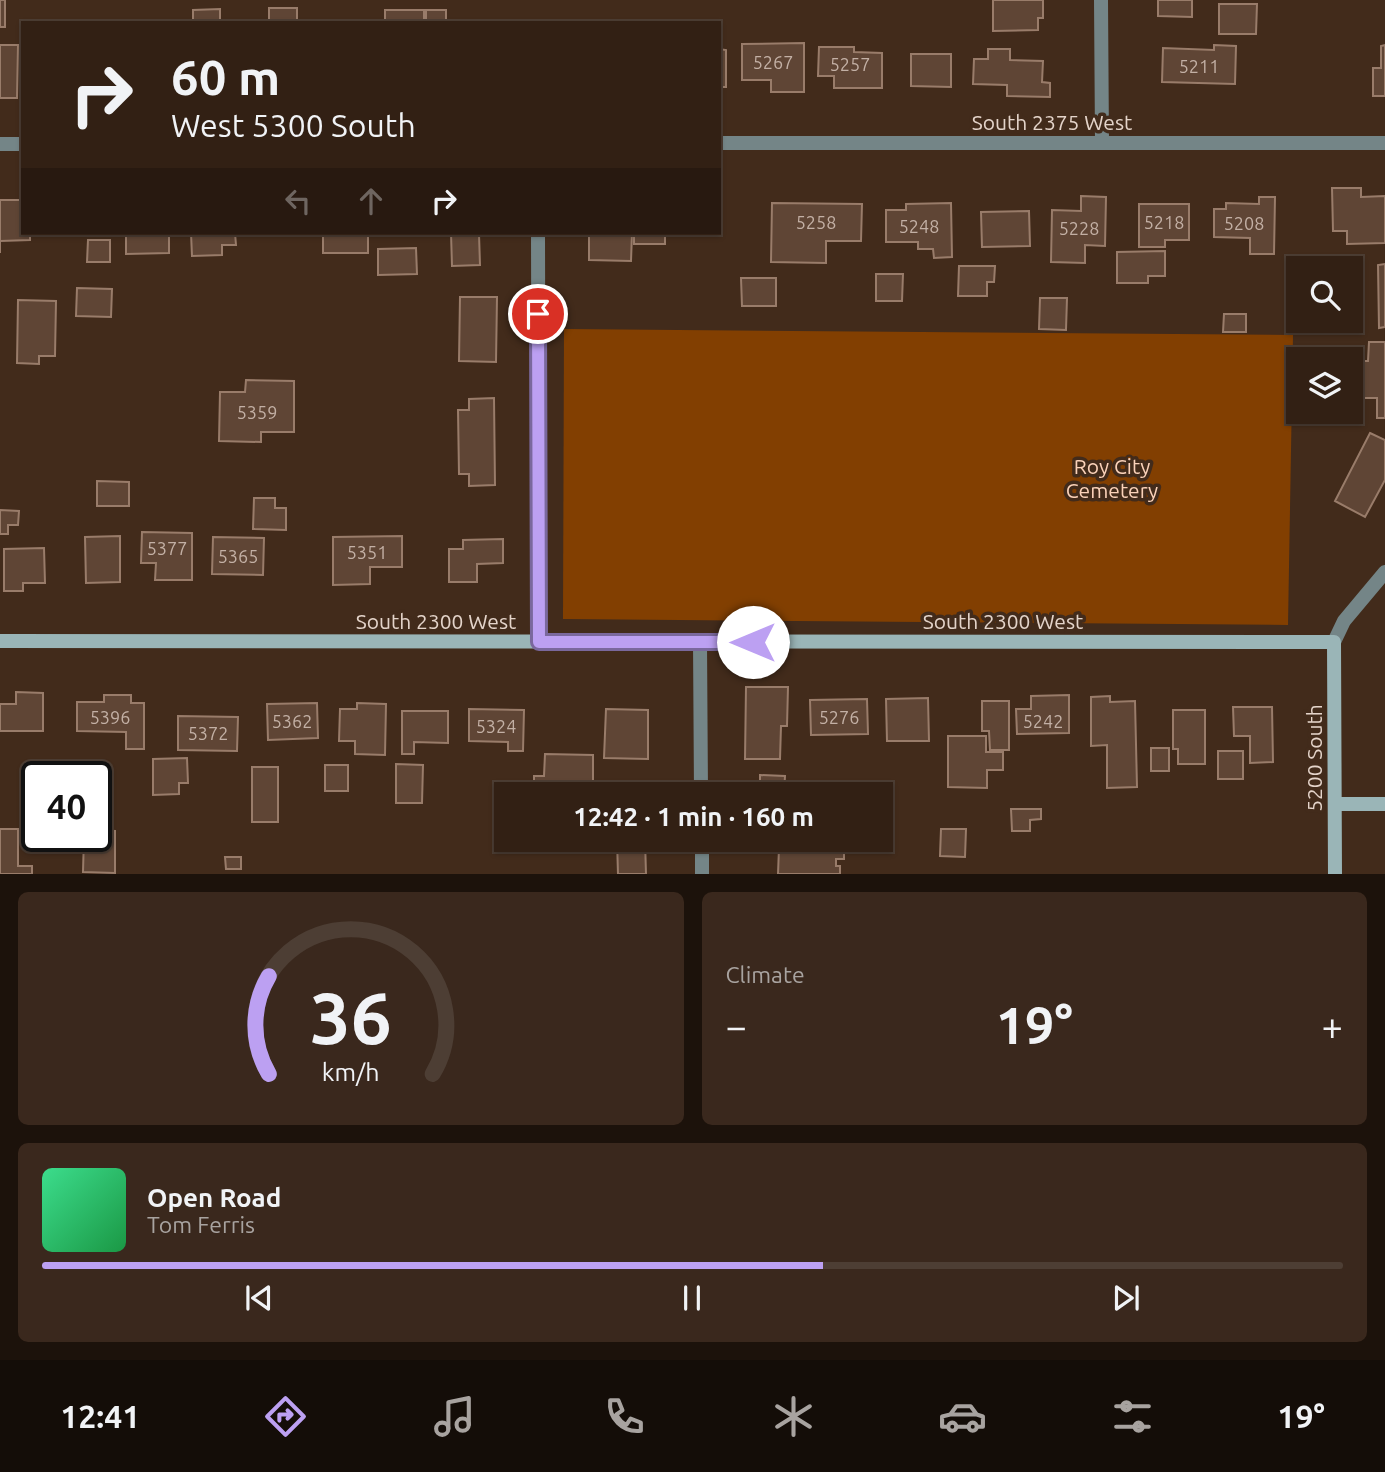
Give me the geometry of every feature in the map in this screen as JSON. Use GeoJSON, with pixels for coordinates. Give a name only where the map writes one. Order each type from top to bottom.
{"type":"FeatureCollection","features":[{"type":"Feature","properties":{"kind":"street"},"geometry":{"type":"LineString","coordinates":[[1101,0],[1102,142]]}},
{"type":"Feature","properties":{"kind":"street","name":"South 2375 West"},"geometry":{"type":"LineString","coordinates":[[721,143],[1385,143]]}},
{"type":"Feature","properties":{"kind":"street"},"geometry":{"type":"LineString","coordinates":[[0,144],[21,144]]}},
{"type":"Feature","properties":{"kind":"street"},"geometry":{"type":"LineString","coordinates":[[538,235],[539,642]]}},
{"type":"Feature","properties":{"kind":"street"},"geometry":{"type":"LineString","coordinates":[[1334,642],[1344,621],[1385,572]]}},
{"type":"Feature","properties":{"kind":"street","name":"South 2300 West"},"geometry":{"type":"LineString","coordinates":[[0,641],[1334,642]]}},
{"type":"Feature","properties":{"kind":"street"},"geometry":{"type":"LineString","coordinates":[[701,642],[701,782]]}},
{"type":"Feature","properties":{"kind":"street","name":"5200 South"},"geometry":{"type":"LineString","coordinates":[[1334,642],[1335,873]]}},
{"type":"Feature","properties":{"kind":"street"},"geometry":{"type":"LineString","coordinates":[[1335,804],[1385,804]]}},
{"type":"Feature","properties":{"kind":"street"},"geometry":{"type":"LineString","coordinates":[[702,852],[702,873]]}},
{"type":"Feature","properties":{"kind":"green space","name":"Roy City Cemetery"},"geometry":{"type":"Polygon","coordinates":[[[564,329],[1293,335],[1293,347],[1286,347],[1286,424],[1291,424],[1288,625],[563,619],[564,329]]]}},
{"type":"Feature","properties":{"kind":"building"},"geometry":{"type":"Polygon","coordinates":[[[0,0],[5,0],[5,27],[0,27],[0,0]]]}},
{"type":"Feature","properties":{"kind":"building"},"geometry":{"type":"Polygon","coordinates":[[[993,0],[1043,0],[1043,18],[1038,18],[1038,30],[993,31],[993,0]]]}},
{"type":"Feature","properties":{"kind":"building"},"geometry":{"type":"Polygon","coordinates":[[[1158,0],[1192,0],[1192,17],[1158,16],[1158,0]]]}},
{"type":"Feature","properties":{"kind":"building"},"geometry":{"type":"Polygon","coordinates":[[[1219,4],[1257,4],[1256,34],[1219,34],[1219,4]]]}},
{"type":"Feature","properties":{"kind":"building"},"geometry":{"type":"Polygon","coordinates":[[[269,8],[297,8],[297,21],[269,21],[269,8]]]}},
{"type":"Feature","properties":{"kind":"building"},"geometry":{"type":"Polygon","coordinates":[[[220,9],[220,21],[193,21],[193,10],[220,9]]]}},
{"type":"Feature","properties":{"kind":"building"},"geometry":{"type":"Polygon","coordinates":[[[385,10],[424,10],[424,21],[385,21],[385,10]]]}},
{"type":"Feature","properties":{"kind":"building"},"geometry":{"type":"Polygon","coordinates":[[[426,10],[446,10],[446,21],[426,21],[426,10]]]}},
{"type":"Feature","properties":{"kind":"building"},"geometry":{"type":"Polygon","coordinates":[[[804,43],[804,92],[771,92],[771,80],[742,80],[742,44],[804,43]]]}},
{"type":"Feature","properties":{"kind":"building"},"geometry":{"type":"Polygon","coordinates":[[[0,45],[18,45],[17,98],[0,98],[0,45]]]}},
{"type":"Feature","properties":{"kind":"building"},"geometry":{"type":"Polygon","coordinates":[[[1214,45],[1236,46],[1235,84],[1162,82],[1163,48],[1214,50],[1214,45]]]}},
{"type":"Feature","properties":{"kind":"building"},"geometry":{"type":"Polygon","coordinates":[[[1385,45],[1385,96],[1373,96],[1373,68],[1381,68],[1381,46],[1385,45]]]}},
{"type":"Feature","properties":{"kind":"building"},"geometry":{"type":"Polygon","coordinates":[[[819,47],[854,47],[854,52],[882,53],[882,88],[834,88],[834,76],[818,76],[819,47]]]}},
{"type":"Feature","properties":{"kind":"building"},"geometry":{"type":"Polygon","coordinates":[[[721,49],[726,50],[726,87],[721,87],[721,49]]]}},
{"type":"Feature","properties":{"kind":"building"},"geometry":{"type":"Polygon","coordinates":[[[988,49],[1010,49],[1010,60],[1043,61],[1042,82],[1050,83],[1050,97],[1007,96],[1007,85],[973,84],[974,59],[988,59],[988,49]]]}},
{"type":"Feature","properties":{"kind":"building"},"geometry":{"type":"Polygon","coordinates":[[[911,54],[951,54],[951,87],[911,86],[911,54]]]}},
{"type":"Feature","properties":{"kind":"building"},"geometry":{"type":"Polygon","coordinates":[[[1332,188],[1361,188],[1361,197],[1385,196],[1385,243],[1347,244],[1347,231],[1333,231],[1332,188]]]}},
{"type":"Feature","properties":{"kind":"building"},"geometry":{"type":"Polygon","coordinates":[[[1081,196],[1106,197],[1105,246],[1085,245],[1085,263],[1051,262],[1052,210],[1081,211],[1081,196]]]}},
{"type":"Feature","properties":{"kind":"building"},"geometry":{"type":"Polygon","coordinates":[[[1259,197],[1275,197],[1274,254],[1250,254],[1250,238],[1214,237],[1214,209],[1226,209],[1226,203],[1259,204],[1259,197]]]}},
{"type":"Feature","properties":{"kind":"building"},"geometry":{"type":"Polygon","coordinates":[[[0,200],[21,200],[21,235],[30,235],[30,240],[0,241],[0,200]]]}},
{"type":"Feature","properties":{"kind":"building"},"geometry":{"type":"Polygon","coordinates":[[[772,203],[862,204],[861,241],[826,241],[826,263],[771,262],[772,203]]]}},
{"type":"Feature","properties":{"kind":"building"},"geometry":{"type":"Polygon","coordinates":[[[951,203],[952,257],[934,258],[933,249],[918,249],[918,242],[886,242],[886,210],[906,210],[906,204],[951,203]]]}},
{"type":"Feature","properties":{"kind":"building"},"geometry":{"type":"Polygon","coordinates":[[[1139,204],[1189,204],[1189,240],[1165,240],[1165,247],[1139,247],[1139,204]]]}},
{"type":"Feature","properties":{"kind":"building"},"geometry":{"type":"Polygon","coordinates":[[[1029,211],[1030,246],[982,247],[981,212],[1029,211]]]}},
{"type":"Feature","properties":{"kind":"building"},"geometry":{"type":"Polygon","coordinates":[[[126,235],[169,235],[169,253],[126,254],[126,235]]]}},
{"type":"Feature","properties":{"kind":"building"},"geometry":{"type":"Polygon","coordinates":[[[191,235],[235,235],[236,245],[222,245],[222,255],[192,256],[191,235]]]}},
{"type":"Feature","properties":{"kind":"building"},"geometry":{"type":"Polygon","coordinates":[[[323,235],[368,235],[368,253],[323,253],[323,235]]]}},
{"type":"Feature","properties":{"kind":"building"},"geometry":{"type":"Polygon","coordinates":[[[451,235],[479,235],[480,265],[452,266],[451,235]]]}},
{"type":"Feature","properties":{"kind":"building"},"geometry":{"type":"Polygon","coordinates":[[[589,235],[632,235],[631,261],[589,260],[589,235]]]}},
{"type":"Feature","properties":{"kind":"building"},"geometry":{"type":"Polygon","coordinates":[[[634,235],[665,235],[665,244],[634,244],[634,235]]]}},
{"type":"Feature","properties":{"kind":"building"},"geometry":{"type":"Polygon","coordinates":[[[88,240],[110,240],[110,262],[87,262],[88,240]]]}},
{"type":"Feature","properties":{"kind":"building"},"geometry":{"type":"Polygon","coordinates":[[[416,248],[417,274],[378,275],[378,249],[416,248]]]}},
{"type":"Feature","properties":{"kind":"building"},"geometry":{"type":"Polygon","coordinates":[[[1165,251],[1165,276],[1148,276],[1148,283],[1117,283],[1117,252],[1165,251]]]}},
{"type":"Feature","properties":{"kind":"building"},"geometry":{"type":"Polygon","coordinates":[[[1385,264],[1385,327],[1379,328],[1378,265],[1385,264]]]}},
{"type":"Feature","properties":{"kind":"building"},"geometry":{"type":"Polygon","coordinates":[[[959,266],[995,266],[994,282],[987,282],[987,296],[958,296],[959,266]]]}},
{"type":"Feature","properties":{"kind":"building"},"geometry":{"type":"Polygon","coordinates":[[[876,274],[903,274],[902,301],[876,301],[876,274]]]}},
{"type":"Feature","properties":{"kind":"building"},"geometry":{"type":"Polygon","coordinates":[[[741,278],[776,278],[776,306],[742,306],[741,278]]]}},
{"type":"Feature","properties":{"kind":"building"},"geometry":{"type":"Polygon","coordinates":[[[77,288],[112,289],[111,317],[76,316],[77,288]]]}},
{"type":"Feature","properties":{"kind":"building"},"geometry":{"type":"Polygon","coordinates":[[[460,297],[497,297],[496,362],[459,361],[460,297]]]}},
{"type":"Feature","properties":{"kind":"building"},"geometry":{"type":"Polygon","coordinates":[[[1040,298],[1067,298],[1066,330],[1039,329],[1040,298]]]}},
{"type":"Feature","properties":{"kind":"building"},"geometry":{"type":"Polygon","coordinates":[[[18,300],[56,301],[55,356],[39,356],[39,364],[17,363],[18,300]]]}},
{"type":"Feature","properties":{"kind":"building"},"geometry":{"type":"Polygon","coordinates":[[[1224,314],[1246,314],[1246,332],[1223,332],[1224,314]]]}},
{"type":"Feature","properties":{"kind":"building"},"geometry":{"type":"Polygon","coordinates":[[[1369,342],[1385,342],[1385,418],[1377,418],[1377,398],[1363,398],[1363,361],[1368,361],[1369,342]]]}},
{"type":"Feature","properties":{"kind":"building"},"geometry":{"type":"Polygon","coordinates":[[[246,380],[294,381],[294,432],[261,432],[261,442],[219,441],[220,392],[245,392],[246,380]]]}},
{"type":"Feature","properties":{"kind":"building"},"geometry":{"type":"Polygon","coordinates":[[[494,398],[495,485],[469,486],[469,474],[459,474],[458,410],[469,410],[469,399],[494,398]]]}},
{"type":"Feature","properties":{"kind":"building"},"geometry":{"type":"Polygon","coordinates":[[[1370,433],[1385,440],[1385,480],[1365,517],[1335,501],[1370,433]]]}},
{"type":"Feature","properties":{"kind":"building"},"geometry":{"type":"Polygon","coordinates":[[[97,481],[129,482],[129,506],[97,506],[97,481]]]}},
{"type":"Feature","properties":{"kind":"building"},"geometry":{"type":"Polygon","coordinates":[[[254,498],[275,498],[275,508],[286,508],[286,530],[253,529],[254,498]]]}},
{"type":"Feature","properties":{"kind":"building"},"geometry":{"type":"Polygon","coordinates":[[[0,510],[19,511],[18,525],[8,525],[8,534],[0,534],[0,510]]]}},
{"type":"Feature","properties":{"kind":"building"},"geometry":{"type":"Polygon","coordinates":[[[142,532],[192,533],[192,580],[155,580],[156,563],[141,563],[142,532]]]}},
{"type":"Feature","properties":{"kind":"building"},"geometry":{"type":"Polygon","coordinates":[[[120,536],[120,582],[86,583],[85,537],[120,536]]]}},
{"type":"Feature","properties":{"kind":"building"},"geometry":{"type":"Polygon","coordinates":[[[402,536],[402,567],[370,567],[370,584],[333,585],[333,537],[402,536]]]}},
{"type":"Feature","properties":{"kind":"building"},"geometry":{"type":"Polygon","coordinates":[[[213,537],[264,538],[263,575],[212,574],[213,537]]]}},
{"type":"Feature","properties":{"kind":"building"},"geometry":{"type":"Polygon","coordinates":[[[503,539],[503,563],[477,564],[477,582],[449,582],[449,549],[463,549],[463,540],[503,539]]]}},
{"type":"Feature","properties":{"kind":"building"},"geometry":{"type":"Polygon","coordinates":[[[44,548],[45,583],[23,583],[23,591],[4,591],[4,549],[44,548]]]}},
{"type":"Feature","properties":{"kind":"building"},"geometry":{"type":"Polygon","coordinates":[[[746,687],[788,687],[787,726],[781,726],[780,759],[745,759],[746,687]]]}},
{"type":"Feature","properties":{"kind":"building"},"geometry":{"type":"Polygon","coordinates":[[[16,692],[43,693],[43,731],[0,731],[0,704],[16,704],[16,692]]]}},
{"type":"Feature","properties":{"kind":"building"},"geometry":{"type":"Polygon","coordinates":[[[104,695],[131,695],[131,703],[144,703],[144,749],[126,749],[126,732],[77,731],[77,702],[104,702],[104,695]]]}},
{"type":"Feature","properties":{"kind":"building"},"geometry":{"type":"Polygon","coordinates":[[[1069,695],[1069,733],[1017,734],[1016,709],[1031,709],[1031,696],[1069,695]]]}},
{"type":"Feature","properties":{"kind":"building"},"geometry":{"type":"Polygon","coordinates":[[[1110,696],[1110,702],[1135,701],[1137,787],[1107,788],[1107,745],[1091,746],[1091,697],[1110,696]]]}},
{"type":"Feature","properties":{"kind":"building"},"geometry":{"type":"Polygon","coordinates":[[[928,698],[929,741],[887,741],[886,699],[928,698]]]}},
{"type":"Feature","properties":{"kind":"building"},"geometry":{"type":"Polygon","coordinates":[[[867,699],[868,734],[811,735],[810,700],[867,699]]]}},
{"type":"Feature","properties":{"kind":"building"},"geometry":{"type":"Polygon","coordinates":[[[982,701],[1009,701],[1009,750],[990,750],[989,731],[982,731],[982,701]]]}},
{"type":"Feature","properties":{"kind":"building"},"geometry":{"type":"Polygon","coordinates":[[[317,703],[318,738],[268,740],[267,704],[317,703]]]}},
{"type":"Feature","properties":{"kind":"building"},"geometry":{"type":"Polygon","coordinates":[[[357,703],[386,704],[385,755],[355,754],[355,741],[339,741],[340,709],[357,709],[357,703]]]}},
{"type":"Feature","properties":{"kind":"building"},"geometry":{"type":"Polygon","coordinates":[[[1233,707],[1272,707],[1273,762],[1250,763],[1250,736],[1234,736],[1233,707]]]}},
{"type":"Feature","properties":{"kind":"building"},"geometry":{"type":"Polygon","coordinates":[[[469,709],[524,710],[523,751],[508,751],[508,742],[469,741],[469,709]]]}},
{"type":"Feature","properties":{"kind":"building"},"geometry":{"type":"Polygon","coordinates":[[[606,709],[648,710],[648,759],[604,758],[606,709]]]}},
{"type":"Feature","properties":{"kind":"building"},"geometry":{"type":"Polygon","coordinates":[[[1173,710],[1205,710],[1205,764],[1178,764],[1178,749],[1173,749],[1173,710]]]}},
{"type":"Feature","properties":{"kind":"building"},"geometry":{"type":"Polygon","coordinates":[[[402,711],[448,711],[448,743],[414,742],[414,754],[402,754],[402,711]]]}},
{"type":"Feature","properties":{"kind":"building"},"geometry":{"type":"Polygon","coordinates":[[[178,716],[238,717],[237,751],[178,750],[178,716]]]}},
{"type":"Feature","properties":{"kind":"building"},"geometry":{"type":"Polygon","coordinates":[[[948,736],[986,736],[986,752],[1003,752],[1003,770],[987,770],[987,788],[948,787],[948,736]]]}},
{"type":"Feature","properties":{"kind":"building"},"geometry":{"type":"Polygon","coordinates":[[[1151,748],[1169,748],[1169,771],[1151,771],[1151,748]]]}},
{"type":"Feature","properties":{"kind":"building"},"geometry":{"type":"Polygon","coordinates":[[[1218,751],[1243,751],[1243,779],[1218,779],[1218,751]]]}},
{"type":"Feature","properties":{"kind":"building"},"geometry":{"type":"Polygon","coordinates":[[[545,754],[593,755],[593,782],[534,782],[534,776],[544,776],[545,754]]]}},
{"type":"Feature","properties":{"kind":"building"},"geometry":{"type":"Polygon","coordinates":[[[187,758],[188,783],[179,783],[179,794],[153,795],[153,759],[187,758]]]}},
{"type":"Feature","properties":{"kind":"building"},"geometry":{"type":"Polygon","coordinates":[[[396,764],[423,765],[422,803],[396,803],[396,764]]]}},
{"type":"Feature","properties":{"kind":"building"},"geometry":{"type":"Polygon","coordinates":[[[325,765],[348,765],[348,791],[325,791],[325,765]]]}},
{"type":"Feature","properties":{"kind":"building"},"geometry":{"type":"Polygon","coordinates":[[[252,767],[278,767],[278,822],[252,822],[252,767]]]}},
{"type":"Feature","properties":{"kind":"building"},"geometry":{"type":"Polygon","coordinates":[[[760,775],[785,776],[785,782],[760,782],[760,775]]]}},
{"type":"Feature","properties":{"kind":"building"},"geometry":{"type":"Polygon","coordinates":[[[1011,809],[1041,809],[1041,819],[1030,820],[1030,831],[1012,831],[1011,809]]]}},
{"type":"Feature","properties":{"kind":"building"},"geometry":{"type":"Polygon","coordinates":[[[0,829],[18,829],[18,866],[32,866],[32,874],[0,874],[0,829]]]}},
{"type":"Feature","properties":{"kind":"building"},"geometry":{"type":"Polygon","coordinates":[[[941,829],[966,829],[965,857],[940,856],[941,829]]]}},
{"type":"Feature","properties":{"kind":"building"},"geometry":{"type":"Polygon","coordinates":[[[112,831],[115,831],[115,873],[83,872],[84,852],[112,852],[112,831]]]}},
{"type":"Feature","properties":{"kind":"building"},"geometry":{"type":"Polygon","coordinates":[[[617,852],[645,852],[646,874],[618,874],[617,852]]]}},
{"type":"Feature","properties":{"kind":"building"},"geometry":{"type":"Polygon","coordinates":[[[779,852],[844,852],[844,859],[836,859],[840,874],[778,874],[779,852]]]}},
{"type":"Feature","properties":{"kind":"building"},"geometry":{"type":"Polygon","coordinates":[[[225,857],[241,857],[241,869],[226,869],[225,857]]]}},
{"type":"Feature","properties":{"kind":"route"},"geometry":{"type":"LineString","coordinates":[[538,314],[539,642],[753,642]]}}]}
